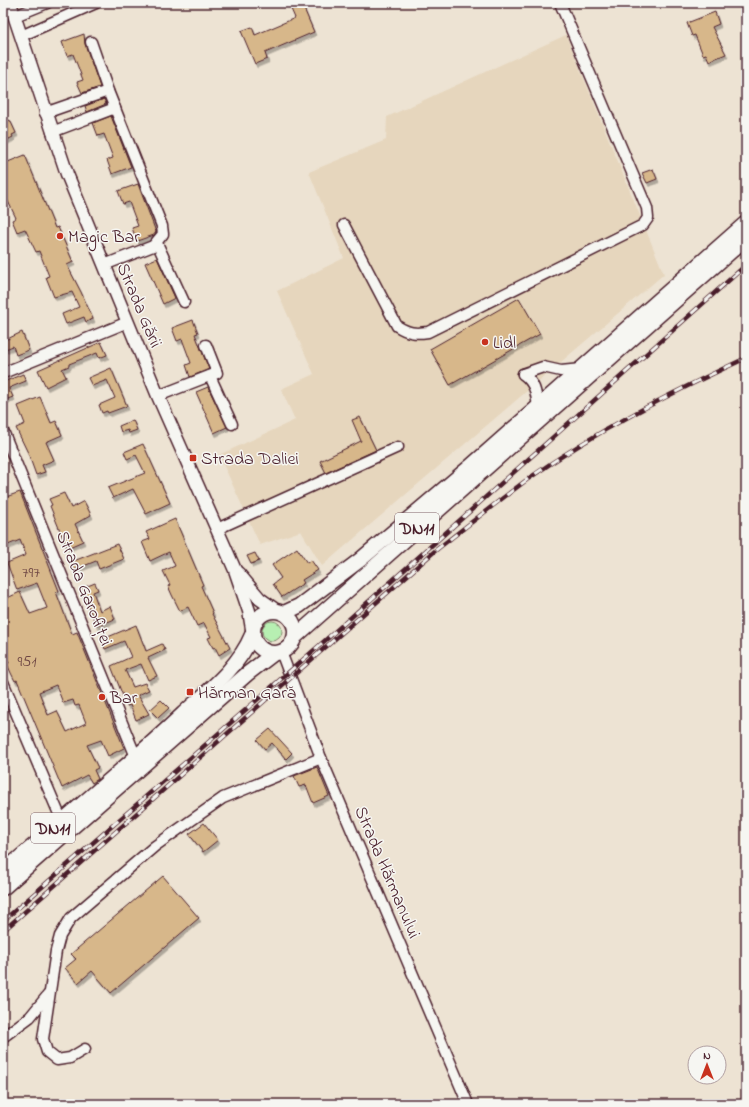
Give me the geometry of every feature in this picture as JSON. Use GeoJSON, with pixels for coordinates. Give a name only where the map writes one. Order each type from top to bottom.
{"type":"FeatureCollection","features":[{"type":"Feature","properties":{"kind":"highway","name":"DN11"},"geometry":{"type":"LineString","coordinates":[[3,872],[136,757],[239,660],[247,648],[254,622],[264,613],[280,612],[299,606],[360,560],[538,407],[746,223]]}},
{"type":"Feature","properties":{"kind":"highway","name":"DN11"},"geometry":{"type":"LineString","coordinates":[[3,888],[247,674],[277,653],[287,649],[295,637],[746,238]]}},
{"type":"Feature","properties":{"kind":"highway"},"geometry":{"type":"LineString","coordinates":[[280,612],[293,623],[295,637]]}},
{"type":"Feature","properties":{"kind":"highway"},"geometry":{"type":"LineString","coordinates":[[252,632],[259,648],[277,653]]}},
{"type":"Feature","properties":{"kind":"main road","name":"Strada Gării"},"geometry":{"type":"LineString","coordinates":[[10,3],[45,113],[67,174],[158,396],[235,570]]}},
{"type":"Feature","properties":{"kind":"main road"},"geometry":{"type":"LineString","coordinates":[[235,570],[260,599],[280,612]]}},
{"type":"Feature","properties":{"kind":"main road"},"geometry":{"type":"LineString","coordinates":[[235,570],[249,611],[252,632]]}},
{"type":"Feature","properties":{"kind":"street"},"geometry":{"type":"LineString","coordinates":[[15,16],[47,3]]}},
{"type":"Feature","properties":{"kind":"street"},"geometry":{"type":"LineString","coordinates":[[21,36],[96,3]]}},
{"type":"Feature","properties":{"kind":"street"},"geometry":{"type":"LineString","coordinates":[[344,225],[397,326],[407,333],[417,334],[428,332],[643,225],[648,218],[646,208],[560,3]]}},
{"type":"Feature","properties":{"kind":"street"},"geometry":{"type":"LineString","coordinates":[[91,42],[108,91],[162,226],[163,234],[158,243],[153,246],[104,265]]}},
{"type":"Feature","properties":{"kind":"street"},"geometry":{"type":"LineString","coordinates":[[45,113],[108,91]]}},
{"type":"Feature","properties":{"kind":"street"},"geometry":{"type":"LineString","coordinates":[[52,132],[115,108]]}},
{"type":"Feature","properties":{"kind":"street"},"geometry":{"type":"LineString","coordinates":[[158,243],[184,302]]}},
{"type":"Feature","properties":{"kind":"street"},"geometry":{"type":"LineString","coordinates":[[3,373],[128,322]]}},
{"type":"Feature","properties":{"kind":"street"},"geometry":{"type":"LineString","coordinates":[[158,396],[217,373],[206,345]]}},
{"type":"Feature","properties":{"kind":"street"},"geometry":{"type":"LineString","coordinates":[[538,407],[536,390],[532,381],[522,374],[543,367],[561,371],[581,369]]}},
{"type":"Feature","properties":{"kind":"street"},"geometry":{"type":"LineString","coordinates":[[210,376],[232,424]]}},
{"type":"Feature","properties":{"kind":"street","name":"Strada Garofiței"},"geometry":{"type":"LineString","coordinates":[[3,431],[136,757]]}},
{"type":"Feature","properties":{"kind":"street"},"geometry":{"type":"LineString","coordinates":[[217,529],[398,447]]}},
{"type":"Feature","properties":{"kind":"street","name":"Strada Hărmanului"},"geometry":{"type":"LineString","coordinates":[[277,653],[468,1104]]}},
{"type":"Feature","properties":{"kind":"street"},"geometry":{"type":"LineString","coordinates":[[3,682],[62,821]]}},
{"type":"Feature","properties":{"kind":"street"},"geometry":{"type":"LineString","coordinates":[[85,1050],[77,1055],[63,1060],[57,1060],[47,1052],[43,1032],[48,995],[60,936],[71,918],[155,846],[223,798],[321,758]]}},
{"type":"Feature","properties":{"kind":"street"},"geometry":{"type":"LineString","coordinates":[[3,1037],[30,1017],[48,995]]}},
{"type":"Feature","properties":{"kind":"shaded area"},"geometry":{"type":"Polygon","coordinates":[[[566,35],[664,274],[322,566],[301,531],[260,545],[219,455],[295,420],[281,389],[314,374],[277,291],[344,258],[309,172],[386,140],[387,117],[566,35]]]}},
{"type":"Feature","properties":{"kind":"green space"},"geometry":{"type":"Polygon","coordinates":[[[272,621],[279,624],[282,631],[279,638],[272,641],[265,638],[262,631],[265,624],[272,621]]]}},
{"type":"Feature","properties":{"kind":"building"},"geometry":{"type":"Polygon","coordinates":[[[302,4],[314,32],[265,53],[267,59],[255,64],[241,31],[252,27],[255,35],[295,18],[291,9],[302,4]]]}},
{"type":"Feature","properties":{"kind":"building"},"geometry":{"type":"Polygon","coordinates":[[[715,12],[719,24],[712,27],[726,54],[709,61],[706,54],[703,55],[695,35],[692,36],[687,23],[715,12]]]}},
{"type":"Feature","properties":{"kind":"building"},"geometry":{"type":"Polygon","coordinates":[[[84,34],[85,44],[100,87],[82,93],[77,82],[83,80],[73,54],[67,56],[62,42],[84,34]]]}},
{"type":"Feature","properties":{"kind":"building"},"geometry":{"type":"Polygon","coordinates":[[[104,99],[106,104],[87,112],[85,106],[104,99]]]}},
{"type":"Feature","properties":{"kind":"building"},"geometry":{"type":"Polygon","coordinates":[[[111,116],[131,167],[112,174],[107,160],[113,158],[104,134],[98,136],[93,123],[111,116]]]}},
{"type":"Feature","properties":{"kind":"building"},"geometry":{"type":"Polygon","coordinates":[[[10,120],[16,133],[12,135],[13,137],[3,142],[3,123],[10,120]]]}},
{"type":"Feature","properties":{"kind":"building"},"geometry":{"type":"Polygon","coordinates":[[[25,155],[55,228],[58,227],[73,262],[67,265],[93,319],[86,322],[84,317],[66,324],[62,314],[79,307],[72,292],[54,297],[46,277],[49,276],[39,251],[36,252],[25,229],[17,232],[12,220],[16,218],[5,195],[3,196],[3,164],[25,155]]]}},
{"type":"Feature","properties":{"kind":"building"},"geometry":{"type":"Polygon","coordinates":[[[653,169],[657,179],[647,183],[642,173],[653,169]]]}},
{"type":"Feature","properties":{"kind":"building"},"geometry":{"type":"Polygon","coordinates":[[[138,184],[156,232],[154,235],[137,241],[132,228],[138,226],[129,202],[123,204],[118,191],[138,184]]]}},
{"type":"Feature","properties":{"kind":"building"},"geometry":{"type":"Polygon","coordinates":[[[157,258],[175,298],[163,304],[145,263],[157,258]]]}},
{"type":"Feature","properties":{"kind":"building","name":"Lidl"},"geometry":{"type":"Polygon","coordinates":[[[519,298],[540,334],[450,385],[430,349],[519,298]]]}},
{"type":"Feature","properties":{"kind":"building"},"geometry":{"type":"Polygon","coordinates":[[[193,320],[198,333],[195,334],[209,369],[190,377],[186,365],[191,363],[182,339],[177,341],[172,328],[193,320]]]}},
{"type":"Feature","properties":{"kind":"building"},"geometry":{"type":"Polygon","coordinates":[[[22,332],[29,350],[16,355],[13,346],[3,350],[3,341],[22,332]]]}},
{"type":"Feature","properties":{"kind":"building"},"geometry":{"type":"Polygon","coordinates":[[[101,342],[107,355],[99,358],[97,353],[69,364],[69,366],[62,369],[66,377],[46,387],[38,370],[101,342]]]}},
{"type":"Feature","properties":{"kind":"building"},"geometry":{"type":"Polygon","coordinates":[[[111,368],[127,406],[108,413],[107,411],[102,413],[99,405],[115,398],[107,380],[92,386],[88,378],[111,368]]]}},
{"type":"Feature","properties":{"kind":"building"},"geometry":{"type":"Polygon","coordinates":[[[23,374],[26,381],[9,388],[13,397],[5,400],[3,395],[3,379],[6,381],[23,374]]]}},
{"type":"Feature","properties":{"kind":"building"},"geometry":{"type":"Polygon","coordinates":[[[208,387],[227,427],[214,433],[196,392],[208,387]]]}},
{"type":"Feature","properties":{"kind":"building"},"geometry":{"type":"Polygon","coordinates":[[[40,397],[51,423],[56,421],[62,435],[46,442],[54,460],[42,465],[45,472],[36,475],[28,453],[16,428],[25,424],[18,406],[40,397]]]}},
{"type":"Feature","properties":{"kind":"building"},"geometry":{"type":"Polygon","coordinates":[[[360,417],[376,450],[326,473],[320,461],[361,441],[352,420],[360,417]]]}},
{"type":"Feature","properties":{"kind":"building"},"geometry":{"type":"Polygon","coordinates":[[[133,420],[137,430],[129,433],[128,430],[121,432],[119,426],[133,420]]]}},
{"type":"Feature","properties":{"kind":"building"},"geometry":{"type":"Polygon","coordinates":[[[143,444],[170,503],[146,514],[133,489],[113,498],[108,488],[145,473],[136,455],[127,459],[124,452],[143,444]]]}},
{"type":"Feature","properties":{"kind":"building"},"geometry":{"type":"Polygon","coordinates":[[[20,492],[59,591],[56,592],[72,634],[77,632],[124,748],[108,756],[101,740],[87,745],[98,768],[94,770],[98,779],[92,783],[87,775],[62,788],[17,680],[15,681],[7,664],[9,663],[3,650],[3,600],[20,592],[30,614],[47,608],[37,583],[17,590],[7,563],[26,555],[20,540],[3,547],[3,498],[20,492]],[[56,685],[39,692],[48,715],[57,711],[67,732],[86,723],[79,705],[75,706],[73,700],[63,703],[56,685]]]}},
{"type":"Feature","properties":{"kind":"building"},"geometry":{"type":"Polygon","coordinates":[[[64,493],[71,508],[84,501],[91,515],[75,524],[83,541],[67,548],[50,506],[52,505],[49,499],[64,493]]]}},
{"type":"Feature","properties":{"kind":"building"},"geometry":{"type":"Polygon","coordinates":[[[175,519],[203,585],[201,586],[213,613],[212,614],[230,648],[219,655],[215,647],[213,648],[208,638],[211,637],[204,623],[197,626],[188,607],[180,611],[172,595],[168,586],[170,585],[163,571],[175,566],[169,552],[150,561],[142,542],[150,539],[146,532],[175,519]]]}},
{"type":"Feature","properties":{"kind":"building"},"geometry":{"type":"Polygon","coordinates":[[[117,544],[124,559],[99,569],[96,561],[74,570],[71,562],[117,544]]]}},
{"type":"Feature","properties":{"kind":"building"},"geometry":{"type":"Polygon","coordinates":[[[297,548],[307,563],[311,560],[318,570],[302,580],[304,583],[282,597],[273,584],[281,578],[272,565],[297,548]]]}},
{"type":"Feature","properties":{"kind":"building"},"geometry":{"type":"Polygon","coordinates":[[[255,553],[259,561],[251,564],[247,556],[255,553]]]}},
{"type":"Feature","properties":{"kind":"building"},"geometry":{"type":"Polygon","coordinates":[[[95,583],[98,590],[93,592],[100,611],[110,606],[115,619],[97,626],[80,589],[95,583]]]}},
{"type":"Feature","properties":{"kind":"building"},"geometry":{"type":"Polygon","coordinates":[[[136,625],[146,651],[162,644],[165,650],[148,658],[157,676],[148,680],[141,664],[125,670],[133,687],[145,683],[149,690],[138,695],[149,714],[136,720],[130,705],[127,706],[111,666],[131,657],[124,641],[105,649],[101,640],[136,625]]]}},
{"type":"Feature","properties":{"kind":"building"},"geometry":{"type":"Polygon","coordinates":[[[161,700],[169,708],[158,718],[150,710],[161,700]]]}},
{"type":"Feature","properties":{"kind":"building"},"geometry":{"type":"Polygon","coordinates":[[[270,729],[292,753],[286,759],[272,743],[265,749],[257,740],[270,729]]]}},
{"type":"Feature","properties":{"kind":"building"},"geometry":{"type":"Polygon","coordinates":[[[317,767],[329,796],[313,803],[306,785],[299,787],[294,776],[317,767]]]}},
{"type":"Feature","properties":{"kind":"building"},"geometry":{"type":"Polygon","coordinates":[[[204,823],[218,840],[203,852],[189,834],[204,823]]]}},
{"type":"Feature","properties":{"kind":"building"},"geometry":{"type":"Polygon","coordinates":[[[163,876],[199,918],[111,993],[92,971],[78,983],[65,968],[76,959],[71,954],[163,876]]]}},
{"type":"Feature","properties":{"kind":"railway"},"geometry":{"type":"LineString","coordinates":[[3,921],[320,645],[746,265]]}},
{"type":"Feature","properties":{"kind":"railway"},"geometry":{"type":"LineString","coordinates":[[3,931],[436,550],[493,505],[554,461],[607,429],[662,399],[746,358]]}},
{"type":"Feature","properties":{"kind":"place","name":"Magic Bar"},"geometry":{"type":"Point","coordinates":[60,236]}},
{"type":"Feature","properties":{"kind":"place","name":"Lidl"},"geometry":{"type":"Point","coordinates":[485,342]}},
{"type":"Feature","properties":{"kind":"place","name":"Strada Daliei"},"geometry":{"type":"Point","coordinates":[193,458]}},
{"type":"Feature","properties":{"kind":"place","name":"Hărman Gară"},"geometry":{"type":"Point","coordinates":[190,692]}},
{"type":"Feature","properties":{"kind":"place","name":"Bar"},"geometry":{"type":"Point","coordinates":[102,697]}}]}
